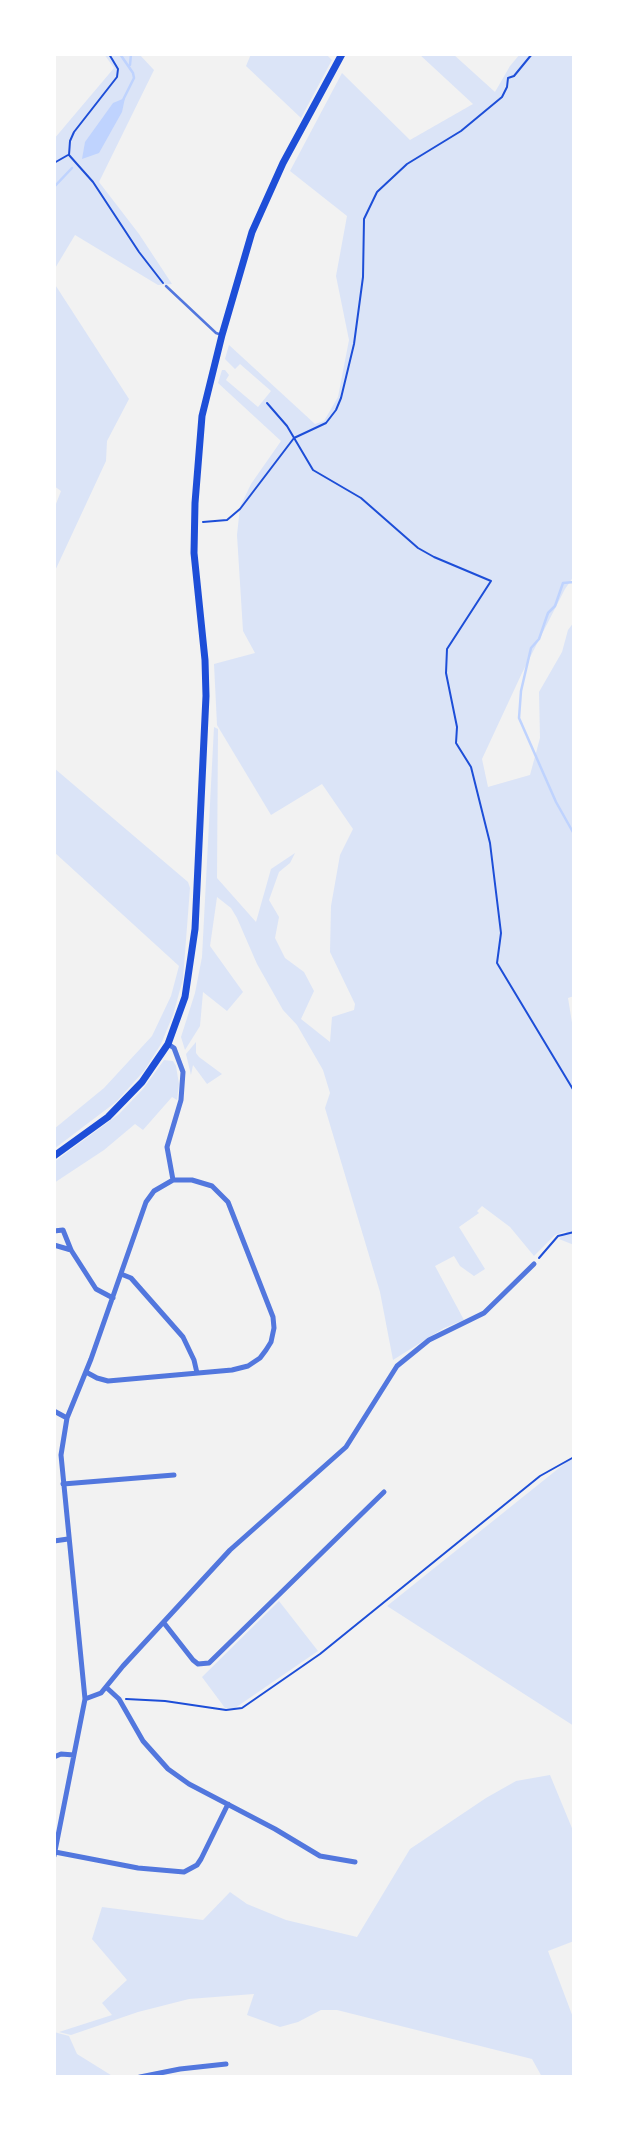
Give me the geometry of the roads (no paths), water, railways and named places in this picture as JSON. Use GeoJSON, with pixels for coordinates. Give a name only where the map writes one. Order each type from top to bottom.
{"type":"FeatureCollection","features":[{"type":"Feature","properties":{"kind":"main road"},"geometry":{"type":"LineString","coordinates":[[54,1156],[98,1124],[148,1076],[168,1044],[181,1010],[193,954],[206,696],[194,554],[202,416],[222,335],[253,232],[283,163],[342,54]]}},
{"type":"Feature","properties":{"kind":"street"},"geometry":{"type":"LineString","coordinates":[[168,1044],[174,1048],[180,1059],[183,1072],[181,1100],[167,1147],[173,1180]]}},
{"type":"Feature","properties":{"kind":"street"},"geometry":{"type":"LineString","coordinates":[[86,1371],[108,1381],[240,1368],[254,1362],[271,1342],[273,1317],[229,1202],[218,1191],[205,1183],[173,1180],[154,1191],[146,1202],[67,1418],[61,1455],[85,1699],[55,1854],[138,1868],[184,1872],[197,1865],[201,1859],[228,1804]]}},
{"type":"Feature","properties":{"kind":"street"},"geometry":{"type":"LineString","coordinates":[[54,1231],[63,1230],[71,1251],[96,1289],[113,1298]]}},
{"type":"Feature","properties":{"kind":"street"},"geometry":{"type":"LineString","coordinates":[[54,1245],[71,1251]]}},
{"type":"Feature","properties":{"kind":"street"},"geometry":{"type":"LineString","coordinates":[[85,1699],[97,1696],[107,1688],[123,1666],[230,1550],[346,1447],[397,1366],[429,1340],[484,1314],[534,1264]]}},
{"type":"Feature","properties":{"kind":"street"},"geometry":{"type":"LineString","coordinates":[[121,1274],[131,1278],[183,1337],[197,1373]]}},
{"type":"Feature","properties":{"kind":"street"},"geometry":{"type":"LineString","coordinates":[[54,1411],[67,1418]]}},
{"type":"Feature","properties":{"kind":"street"},"geometry":{"type":"LineString","coordinates":[[63,1484],[174,1475]]}},
{"type":"Feature","properties":{"kind":"street"},"geometry":{"type":"LineString","coordinates":[[164,1623],[193,1660],[198,1664],[209,1663],[384,1492]]}},
{"type":"Feature","properties":{"kind":"street"},"geometry":{"type":"LineString","coordinates":[[54,1541],[68,1539]]}},
{"type":"Feature","properties":{"kind":"street"},"geometry":{"type":"LineString","coordinates":[[107,1688],[119,1699],[143,1741],[168,1769],[320,1856],[355,1862]]}},
{"type":"Feature","properties":{"kind":"street"},"geometry":{"type":"LineString","coordinates":[[54,1757],[61,1754],[74,1755]]}},
{"type":"Feature","properties":{"kind":"street"},"geometry":{"type":"LineString","coordinates":[[140,2077],[226,2064]]}},
{"type":"Feature","properties":{"kind":"lane"},"geometry":{"type":"LineString","coordinates":[[166,286],[216,333],[222,335]]}},
{"type":"Feature","properties":{"kind":"water"},"geometry":{"type":"Polygon","coordinates":[[[125,98],[122,112],[99,153],[82,159],[85,142],[113,103],[125,98]]]}},
{"type":"Feature","properties":{"kind":"waterway"},"geometry":{"type":"LineString","coordinates":[[120,54],[134,78],[123,100]]}},
{"type":"Feature","properties":{"kind":"waterway"},"geometry":{"type":"LineString","coordinates":[[130,65],[131,54]]}},
{"type":"Feature","properties":{"kind":"waterway"},"geometry":{"type":"LineString","coordinates":[[54,187],[72,168]]}},
{"type":"Feature","properties":{"kind":"waterway"},"geometry":{"type":"LineString","coordinates":[[574,582],[563,583],[539,639],[531,648],[521,691],[519,718],[556,802],[574,834]]}}]}
